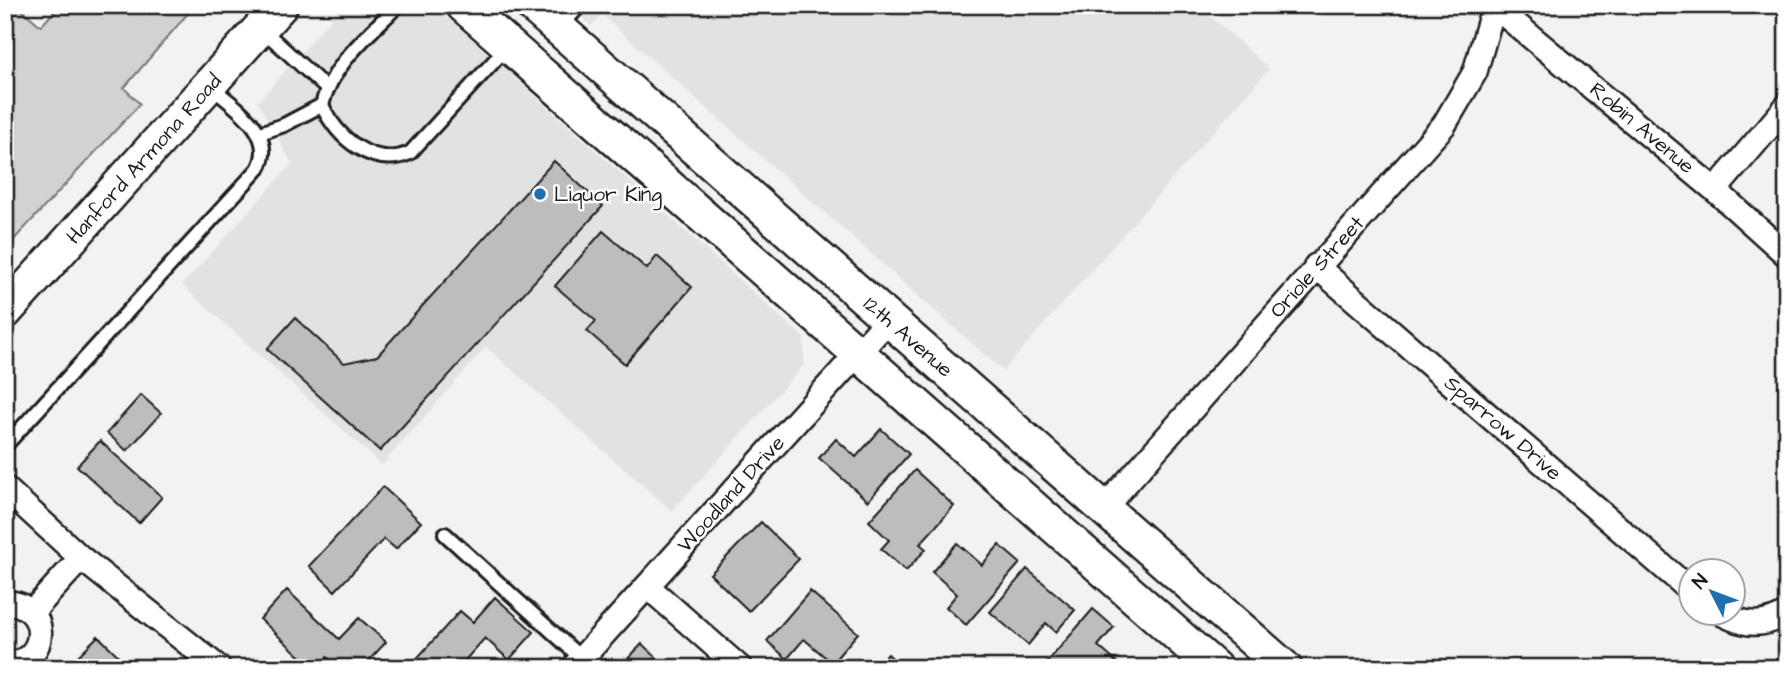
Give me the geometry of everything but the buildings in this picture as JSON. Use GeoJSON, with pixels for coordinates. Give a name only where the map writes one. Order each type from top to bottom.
{"type":"FeatureCollection","features":[{"type":"Feature","properties":{"kind":"street","name":"12th Avenue"},"geometry":{"type":"LineString","coordinates":[[463,5],[1215,668]]}},
{"type":"Feature","properties":{"kind":"street","name":"12th Avenue"},"geometry":{"type":"LineString","coordinates":[[532,5],[569,17],[889,319],[1285,668]]}},
{"type":"Feature","properties":{"kind":"street","name":"Robin Avenue"},"geometry":{"type":"LineString","coordinates":[[1493,5],[1715,190],[1787,255]]}},
{"type":"Feature","properties":{"kind":"street","name":"Oriole Street"},"geometry":{"type":"LineString","coordinates":[[1104,508],[1317,266],[1426,147],[1458,105],[1475,72],[1493,5]]}},
{"type":"Feature","properties":{"kind":"street","name":"Hanford Armona Road"},"geometry":{"type":"LineString","coordinates":[[5,312],[271,17]]}},
{"type":"Feature","properties":{"kind":"street"},"geometry":{"type":"LineString","coordinates":[[1715,190],[1787,106]]}},
{"type":"Feature","properties":{"kind":"street","name":"Sparrow Drive"},"geometry":{"type":"LineString","coordinates":[[1317,266],[1676,578]]}},
{"type":"Feature","properties":{"kind":"street","name":"Woodland Drive"},"geometry":{"type":"LineString","coordinates":[[577,663],[889,319]]}},
{"type":"Feature","properties":{"kind":"street"},"geometry":{"type":"LineString","coordinates":[[5,488],[82,558],[219,668]]}},
{"type":"Feature","properties":{"kind":"street"},"geometry":{"type":"LineString","coordinates":[[32,612],[82,558]]}},
{"type":"Feature","properties":{"kind":"street"},"geometry":{"type":"LineString","coordinates":[[647,586],[740,668]]}},
{"type":"Feature","properties":{"kind":"street"},"geometry":{"type":"LineString","coordinates":[[5,604],[14,603],[32,612],[39,625],[39,639],[35,650],[17,664],[5,664]]}},
{"type":"Feature","properties":{"kind":"street"},"geometry":{"type":"LineString","coordinates":[[1746,623],[1770,623],[1787,612]]}},
{"type":"Feature","properties":{"kind":"lane"},"geometry":{"type":"LineString","coordinates":[[398,5],[340,67],[326,88],[322,106],[329,121],[362,151],[395,159],[410,153],[508,46]]}},
{"type":"Feature","properties":{"kind":"lane"},"geometry":{"type":"LineString","coordinates":[[271,17],[326,88]]}},
{"type":"Feature","properties":{"kind":"lane"},"geometry":{"type":"LineString","coordinates":[[5,446],[258,169],[264,158],[265,147],[260,133],[211,86]]}},
{"type":"Feature","properties":{"kind":"lane"},"geometry":{"type":"LineString","coordinates":[[260,133],[285,125],[322,106]]}},
{"type":"Feature","properties":{"kind":"lane"},"geometry":{"type":"LineString","coordinates":[[445,534],[577,663]]}},
{"type":"Feature","properties":{"kind":"shaded area"},"geometry":{"type":"Polygon","coordinates":[[[5,5],[16,5],[41,26],[60,5],[195,5],[124,88],[140,104],[9,245],[5,241],[5,5]]]}},
{"type":"Feature","properties":{"kind":"shaded area"},"geometry":{"type":"Polygon","coordinates":[[[343,5],[434,5],[804,338],[804,365],[672,511],[486,347],[382,465],[182,285],[292,164],[258,102],[343,5]]]}},
{"type":"Feature","properties":{"kind":"shaded area"},"geometry":{"type":"Polygon","coordinates":[[[569,5],[1198,5],[1269,69],[1003,371],[602,15],[591,26],[569,5]]]}},
{"type":"Feature","properties":{"kind":"place","name":"Liquor King"},"geometry":{"type":"Point","coordinates":[540,194]}}]}
